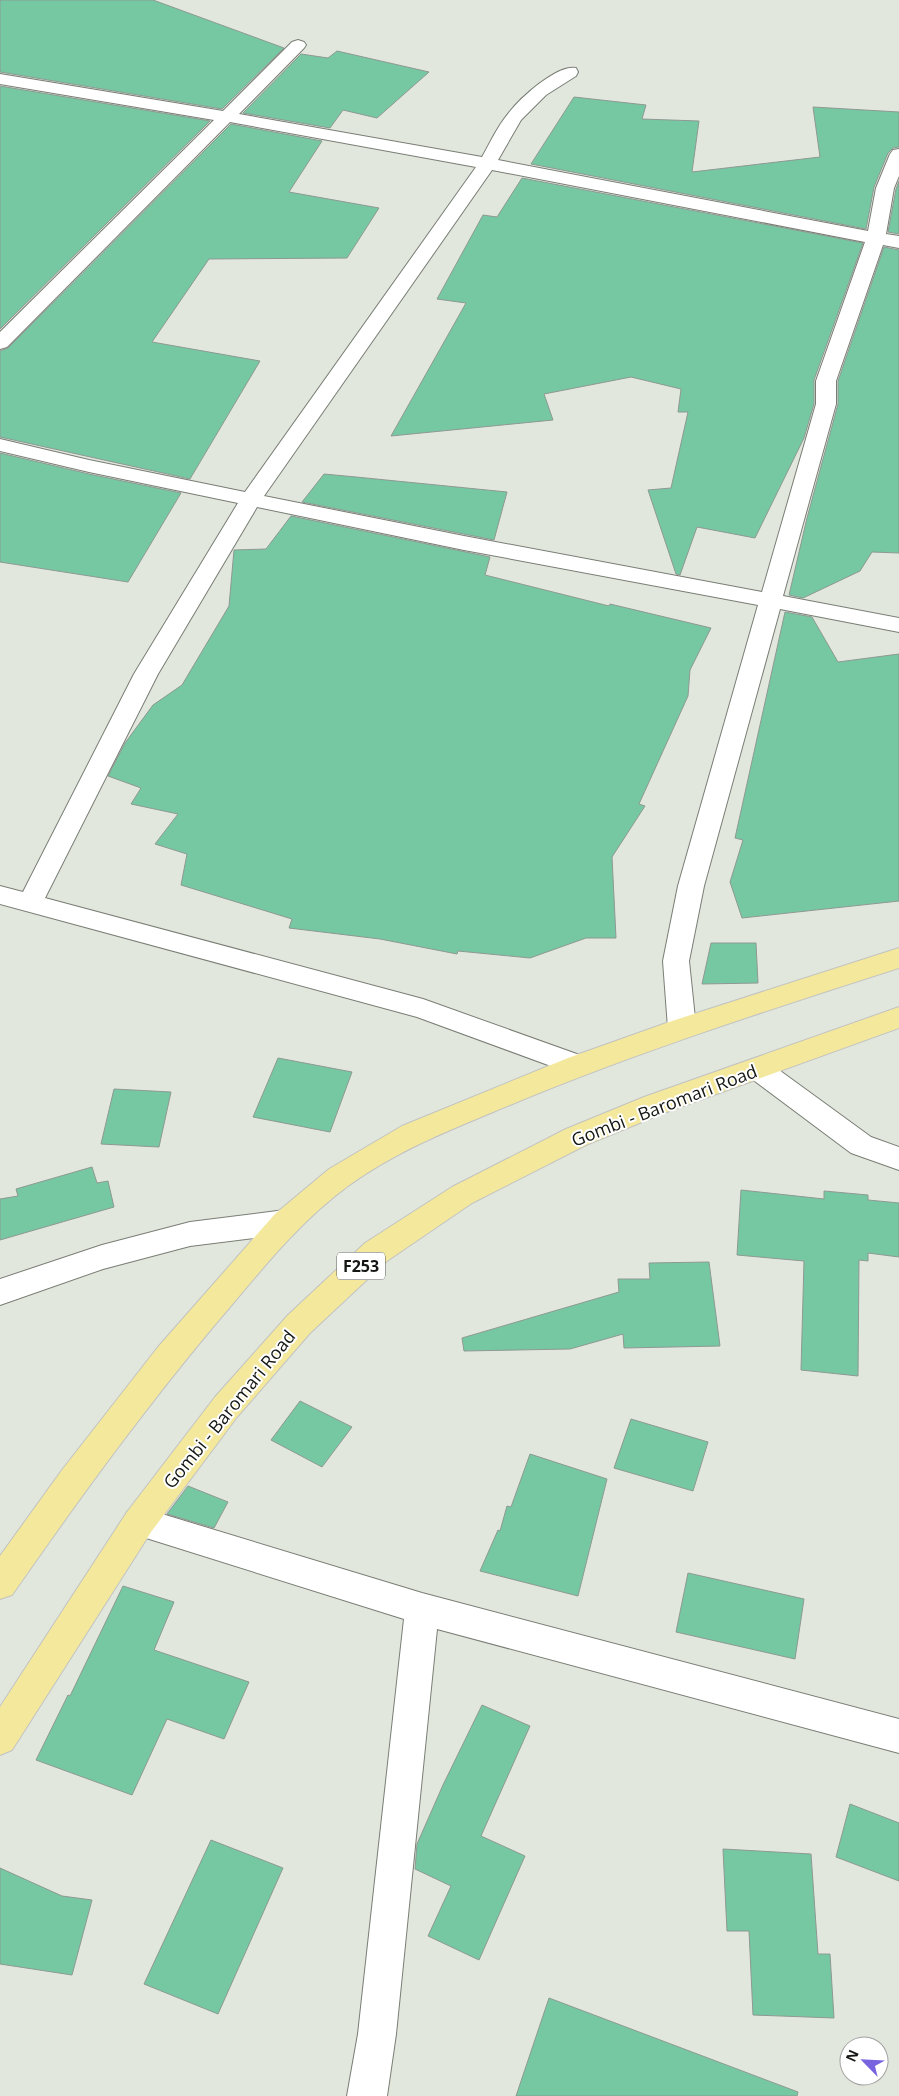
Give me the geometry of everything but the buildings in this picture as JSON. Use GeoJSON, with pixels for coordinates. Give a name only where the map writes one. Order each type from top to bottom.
{"type":"FeatureCollection","features":[{"type":"Feature","properties":{"kind":"main road"},"geometry":{"type":"LineString","coordinates":[[0,1584],[72,1480],[169,1356],[285,1222],[339,1177],[412,1134],[578,1064],[682,1028],[899,958]]}},
{"type":"Feature","properties":{"kind":"main road","name":"Gombi - Baromari Road"},"geometry":{"type":"LineString","coordinates":[[0,1738],[139,1522],[232,1400],[299,1324],[376,1252],[462,1195],[576,1137],[654,1105],[899,1018]]}},
{"type":"Feature","properties":{"kind":"street"},"geometry":{"type":"LineString","coordinates":[[0,343],[298,45]]}},
{"type":"Feature","properties":{"kind":"street"},"geometry":{"type":"LineString","coordinates":[[30,903],[146,674],[252,500],[426,248],[487,164],[514,118],[540,91],[570,72]]}},
{"type":"Feature","properties":{"kind":"street"},"geometry":{"type":"LineString","coordinates":[[0,79],[226,116],[899,242]]}},
{"type":"Feature","properties":{"kind":"street"},"geometry":{"type":"LineString","coordinates":[[682,1028],[676,961],[691,886],[826,404],[826,381],[876,238],[885,188],[899,154]]}},
{"type":"Feature","properties":{"kind":"street"},"geometry":{"type":"LineString","coordinates":[[0,445],[90,466],[464,543],[899,625]]}},
{"type":"Feature","properties":{"kind":"street"},"geometry":{"type":"LineString","coordinates":[[0,895],[423,1010],[578,1064]]}},
{"type":"Feature","properties":{"kind":"street"},"geometry":{"type":"LineString","coordinates":[[758,1069],[861,1145],[899,1159]]}},
{"type":"Feature","properties":{"kind":"street"},"geometry":{"type":"LineString","coordinates":[[0,1292],[102,1257],[190,1234],[285,1222]]}},
{"type":"Feature","properties":{"kind":"street"},"geometry":{"type":"LineString","coordinates":[[139,1522],[422,1609],[899,1736]]}},
{"type":"Feature","properties":{"kind":"street"},"geometry":{"type":"LineString","coordinates":[[367,2096],[377,2034],[422,1609]]}}]}
